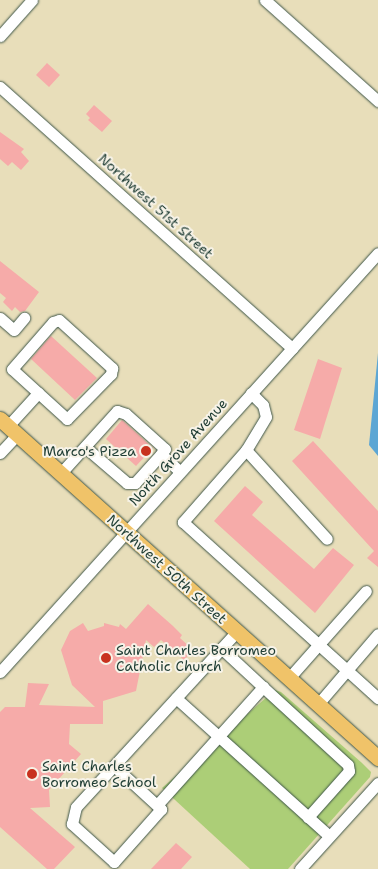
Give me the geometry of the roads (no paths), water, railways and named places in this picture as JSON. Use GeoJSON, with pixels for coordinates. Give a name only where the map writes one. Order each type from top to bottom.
{"type":"FeatureCollection","features":[{"type":"Feature","properties":{"kind":"main road","name":"Northwest 50th Street"},"geometry":{"type":"LineString","coordinates":[[8,427],[378,758]]}},
{"type":"Feature","properties":{"kind":"street"},"geometry":{"type":"LineString","coordinates":[[0,36],[32,0]]}},
{"type":"Feature","properties":{"kind":"street"},"geometry":{"type":"LineString","coordinates":[[265,0],[378,101]]}},
{"type":"Feature","properties":{"kind":"street","name":"Northwest 51st Street"},"geometry":{"type":"LineString","coordinates":[[0,87],[292,348]]}},
{"type":"Feature","properties":{"kind":"street","name":"North Grove Avenue"},"geometry":{"type":"LineString","coordinates":[[0,672],[378,253]]}},
{"type":"Feature","properties":{"kind":"street"},"geometry":{"type":"LineString","coordinates":[[0,318],[14,330],[24,318]]}},
{"type":"Feature","properties":{"kind":"street"},"geometry":{"type":"LineString","coordinates":[[59,320],[112,368],[111,374],[72,417],[64,418],[38,394],[14,372],[14,364],[53,322],[59,320]]}},
{"type":"Feature","properties":{"kind":"street"},"geometry":{"type":"LineString","coordinates":[[251,393],[263,405],[266,417],[246,450],[183,522],[378,698]]}},
{"type":"Feature","properties":{"kind":"street"},"geometry":{"type":"LineString","coordinates":[[0,452],[8,427],[38,394]]}},
{"type":"Feature","properties":{"kind":"street"},"geometry":{"type":"LineString","coordinates":[[60,474],[117,411],[126,414],[166,449],[135,483],[127,483],[85,447]]}},
{"type":"Feature","properties":{"kind":"street"},"geometry":{"type":"LineString","coordinates":[[246,450],[327,539]]}},
{"type":"Feature","properties":{"kind":"street"},"geometry":{"type":"LineString","coordinates":[[161,454],[180,472]]}},
{"type":"Feature","properties":{"kind":"street"},"geometry":{"type":"LineString","coordinates":[[289,678],[366,591]]}},
{"type":"Feature","properties":{"kind":"street"},"geometry":{"type":"LineString","coordinates":[[114,766],[161,809],[114,862],[72,824],[76,807],[237,631]]}},
{"type":"Feature","properties":{"kind":"street"},"geometry":{"type":"LineString","coordinates":[[318,704],[378,634]]}},
{"type":"Feature","properties":{"kind":"street"},"geometry":{"type":"LineString","coordinates":[[221,648],[348,765],[349,771],[308,817]]}},
{"type":"Feature","properties":{"kind":"street"},"geometry":{"type":"LineString","coordinates":[[157,805],[263,687]]}},
{"type":"Feature","properties":{"kind":"street"},"geometry":{"type":"LineString","coordinates":[[176,698],[330,836]]}},
{"type":"Feature","properties":{"kind":"street"},"geometry":{"type":"LineString","coordinates":[[300,869],[378,783]]}},
{"type":"Feature","properties":{"kind":"water"},"geometry":{"type":"Polygon","coordinates":[[[378,353],[378,456],[369,445],[378,353]]]}},
{"type":"Feature","properties":{"kind":"place","name":"Marco's Pizza"},"geometry":{"type":"Point","coordinates":[146,451]}},
{"type":"Feature","properties":{"kind":"place","name":"Saint Charles Borromeo Catholic Church"},"geometry":{"type":"Point","coordinates":[106,658]}},
{"type":"Feature","properties":{"kind":"place","name":"Saint Charles Borromeo School"},"geometry":{"type":"Point","coordinates":[32,774]}}]}
